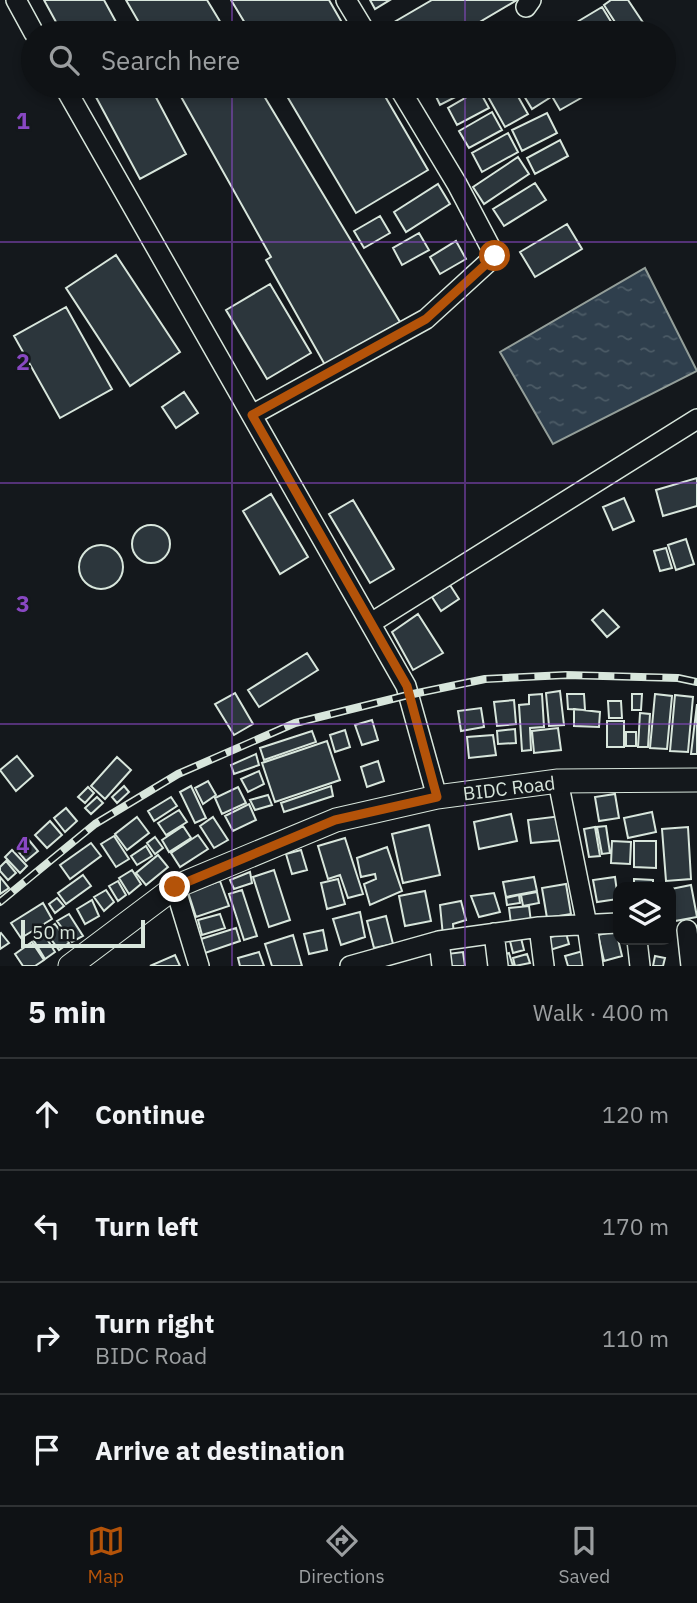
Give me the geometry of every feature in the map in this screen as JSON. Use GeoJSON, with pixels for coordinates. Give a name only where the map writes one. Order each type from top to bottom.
{"type":"FeatureCollection","features":[{"type":"Feature","properties":{"kind":"main road","name":"BIDC Road"},"geometry":{"type":"LineString","coordinates":[[70,966],[175,887],[335,820],[437,797],[558,781],[697,780]]}},
{"type":"Feature","properties":{"kind":"street"},"geometry":{"type":"LineString","coordinates":[[16,0],[27,21]]}},
{"type":"Feature","properties":{"kind":"street"},"geometry":{"type":"LineString","coordinates":[[346,0],[359,21]]}},
{"type":"Feature","properties":{"kind":"street"},"geometry":{"type":"LineString","coordinates":[[71,98],[407,686],[437,797]]}},
{"type":"Feature","properties":{"kind":"street"},"geometry":{"type":"LineString","coordinates":[[252,415],[426,319],[495,256],[457,184],[405,98]]}},
{"type":"Feature","properties":{"kind":"street"},"geometry":{"type":"LineString","coordinates":[[370,623],[697,419]]}},
{"type":"Feature","properties":{"kind":"street"},"geometry":{"type":"LineString","coordinates":[[558,781],[593,966]]}},
{"type":"Feature","properties":{"kind":"street"},"geometry":{"type":"LineString","coordinates":[[175,887],[199,966]]}},
{"type":"Feature","properties":{"kind":"street"},"geometry":{"type":"LineString","coordinates":[[350,966],[396,959],[439,941],[539,927],[613,923]]}},
{"type":"Feature","properties":{"kind":"street"},"geometry":{"type":"LineString","coordinates":[[539,927],[544,966]]}},
{"type":"Feature","properties":{"kind":"street"},"geometry":{"type":"LineString","coordinates":[[685,930],[691,966]]}},
{"type":"Feature","properties":{"kind":"street"},"geometry":{"type":"LineString","coordinates":[[494,933],[498,966]]}},
{"type":"Feature","properties":{"kind":"street"},"geometry":{"type":"LineString","coordinates":[[439,941],[442,966]]}},
{"type":"Feature","properties":{"kind":"street"},"geometry":{"type":"LineString","coordinates":[[638,945],[640,966]]}},
{"type":"Feature","properties":{"kind":"water"},"geometry":{"type":"Polygon","coordinates":[[[645,268],[697,371],[553,444],[500,352],[645,268]]]}},
{"type":"Feature","properties":{"kind":"building"},"geometry":{"type":"Polygon","coordinates":[[[44,0],[104,0],[115,21],[55,21],[44,0]]]}},
{"type":"Feature","properties":{"kind":"building"},"geometry":{"type":"Polygon","coordinates":[[[126,0],[207,0],[220,21],[138,21],[126,0]]]}},
{"type":"Feature","properties":{"kind":"building"},"geometry":{"type":"Polygon","coordinates":[[[231,0],[329,0],[341,21],[244,21],[231,0]]]}},
{"type":"Feature","properties":{"kind":"building"},"geometry":{"type":"Polygon","coordinates":[[[370,0],[390,0],[375,9],[370,0]]]}},
{"type":"Feature","properties":{"kind":"building"},"geometry":{"type":"Polygon","coordinates":[[[432,0],[517,0],[481,21],[396,21],[432,0]]]}},
{"type":"Feature","properties":{"kind":"building"},"geometry":{"type":"Polygon","coordinates":[[[611,0],[628,0],[642,21],[614,21],[604,5],[611,0]]]}},
{"type":"Feature","properties":{"kind":"building"},"geometry":{"type":"Polygon","coordinates":[[[602,7],[611,21],[579,21],[602,7]]]}},
{"type":"Feature","properties":{"kind":"building"},"geometry":{"type":"Polygon","coordinates":[[[96,98],[156,98],[186,154],[140,179],[96,98]]]}},
{"type":"Feature","properties":{"kind":"building"},"geometry":{"type":"Polygon","coordinates":[[[182,98],[265,98],[400,322],[325,365],[266,260],[271,257],[182,98]]]}},
{"type":"Feature","properties":{"kind":"building"},"geometry":{"type":"Polygon","coordinates":[[[288,98],[386,98],[428,170],[356,213],[288,98]]]}},
{"type":"Feature","properties":{"kind":"building"},"geometry":{"type":"Polygon","coordinates":[[[437,98],[454,98],[440,105],[437,98]]]}},
{"type":"Feature","properties":{"kind":"building"},"geometry":{"type":"Polygon","coordinates":[[[465,98],[483,98],[489,108],[457,125],[448,108],[465,98]]]}},
{"type":"Feature","properties":{"kind":"building"},"geometry":{"type":"Polygon","coordinates":[[[489,98],[519,98],[528,114],[505,127],[489,98]]]}},
{"type":"Feature","properties":{"kind":"building"},"geometry":{"type":"Polygon","coordinates":[[[525,98],[549,98],[532,109],[525,98]]]}},
{"type":"Feature","properties":{"kind":"building"},"geometry":{"type":"Polygon","coordinates":[[[553,98],[581,98],[560,110],[553,98]]]}},
{"type":"Feature","properties":{"kind":"building"},"geometry":{"type":"Polygon","coordinates":[[[492,112],[502,130],[469,148],[459,131],[492,112]]]}},
{"type":"Feature","properties":{"kind":"building"},"geometry":{"type":"Polygon","coordinates":[[[547,113],[557,133],[522,151],[512,130],[547,113]]]}},
{"type":"Feature","properties":{"kind":"building"},"geometry":{"type":"Polygon","coordinates":[[[508,133],[518,152],[482,172],[472,153],[508,133]]]}},
{"type":"Feature","properties":{"kind":"building"},"geometry":{"type":"Polygon","coordinates":[[[560,140],[568,156],[535,174],[527,158],[560,140]]]}},
{"type":"Feature","properties":{"kind":"building"},"geometry":{"type":"Polygon","coordinates":[[[518,157],[529,174],[484,204],[473,187],[518,157]]]}},
{"type":"Feature","properties":{"kind":"building"},"geometry":{"type":"Polygon","coordinates":[[[535,183],[546,200],[504,226],[493,209],[535,183]]]}},
{"type":"Feature","properties":{"kind":"building"},"geometry":{"type":"Polygon","coordinates":[[[438,184],[450,204],[406,232],[394,212],[438,184]]]}},
{"type":"Feature","properties":{"kind":"building"},"geometry":{"type":"Polygon","coordinates":[[[380,216],[390,233],[364,248],[354,231],[380,216]]]}},
{"type":"Feature","properties":{"kind":"building"},"geometry":{"type":"Polygon","coordinates":[[[567,224],[582,249],[535,277],[520,252],[567,224]]]}},
{"type":"Feature","properties":{"kind":"building"},"geometry":{"type":"Polygon","coordinates":[[[419,233],[429,250],[402,265],[393,248],[419,233]]]}},
{"type":"Feature","properties":{"kind":"building"},"geometry":{"type":"Polygon","coordinates":[[[456,241],[466,259],[440,274],[430,257],[456,241]]]}},
{"type":"Feature","properties":{"kind":"building"},"geometry":{"type":"Polygon","coordinates":[[[116,255],[180,352],[130,386],[66,288],[116,255]]]}},
{"type":"Feature","properties":{"kind":"building"},"geometry":{"type":"Polygon","coordinates":[[[270,284],[311,353],[267,379],[226,310],[270,284]]]}},
{"type":"Feature","properties":{"kind":"building"},"geometry":{"type":"Polygon","coordinates":[[[66,307],[112,389],[60,418],[14,336],[66,307]]]}},
{"type":"Feature","properties":{"kind":"building"},"geometry":{"type":"Polygon","coordinates":[[[184,392],[198,413],[176,428],[162,407],[184,392]]]}},
{"type":"Feature","properties":{"kind":"building"},"geometry":{"type":"Polygon","coordinates":[[[697,478],[697,506],[663,516],[656,490],[697,478]]]}},
{"type":"Feature","properties":{"kind":"building"},"geometry":{"type":"Polygon","coordinates":[[[271,494],[308,557],[280,574],[243,511],[271,494]]]}},
{"type":"Feature","properties":{"kind":"building"},"geometry":{"type":"Polygon","coordinates":[[[624,498],[634,521],[613,530],[603,507],[624,498]]]}},
{"type":"Feature","properties":{"kind":"building"},"geometry":{"type":"Polygon","coordinates":[[[353,500],[394,569],[370,583],[329,514],[353,500]]]}},
{"type":"Feature","properties":{"kind":"building"},"geometry":{"type":"Polygon","coordinates":[[[151,525],[165,530],[170,544],[165,558],[151,563],[137,558],[132,544],[137,530],[151,525]]]}},
{"type":"Feature","properties":{"kind":"building"},"geometry":{"type":"Polygon","coordinates":[[[686,539],[694,564],[676,570],[668,545],[686,539]]]}},
{"type":"Feature","properties":{"kind":"building"},"geometry":{"type":"Polygon","coordinates":[[[101,545],[116,552],[123,567],[116,582],[101,589],[86,582],[79,567],[86,552],[101,545]]]}},
{"type":"Feature","properties":{"kind":"building"},"geometry":{"type":"Polygon","coordinates":[[[666,548],[672,568],[660,571],[654,551],[666,548]]]}},
{"type":"Feature","properties":{"kind":"building"},"geometry":{"type":"Polygon","coordinates":[[[450,585],[459,599],[441,611],[432,597],[450,585]]]}},
{"type":"Feature","properties":{"kind":"building"},"geometry":{"type":"Polygon","coordinates":[[[603,610],[619,627],[607,637],[592,620],[603,610]]]}},
{"type":"Feature","properties":{"kind":"building"},"geometry":{"type":"Polygon","coordinates":[[[418,614],[443,653],[413,670],[392,632],[418,614]]]}},
{"type":"Feature","properties":{"kind":"building"},"geometry":{"type":"Polygon","coordinates":[[[307,653],[318,670],[259,707],[248,690],[307,653]]]}},
{"type":"Feature","properties":{"kind":"building"},"geometry":{"type":"Polygon","coordinates":[[[560,691],[564,725],[549,726],[546,693],[560,691]]]}},
{"type":"Feature","properties":{"kind":"building"},"geometry":{"type":"Polygon","coordinates":[[[235,693],[253,724],[234,735],[215,704],[235,693]]]}},
{"type":"Feature","properties":{"kind":"building"},"geometry":{"type":"Polygon","coordinates":[[[542,694],[544,727],[530,728],[531,750],[522,751],[519,705],[529,704],[529,695],[542,694]]]}},
{"type":"Feature","properties":{"kind":"building"},"geometry":{"type":"Polygon","coordinates":[[[567,694],[584,694],[585,710],[568,709],[567,694]]]}},
{"type":"Feature","properties":{"kind":"building"},"geometry":{"type":"Polygon","coordinates":[[[632,694],[642,694],[641,710],[632,710],[632,694]]]}},
{"type":"Feature","properties":{"kind":"building"},"geometry":{"type":"Polygon","coordinates":[[[655,694],[672,696],[667,749],[650,748],[655,694]]]}},
{"type":"Feature","properties":{"kind":"building"},"geometry":{"type":"Polygon","coordinates":[[[675,695],[693,697],[688,752],[670,751],[675,695]]]}},
{"type":"Feature","properties":{"kind":"building"},"geometry":{"type":"Polygon","coordinates":[[[514,700],[516,724],[497,726],[494,702],[514,700]]]}},
{"type":"Feature","properties":{"kind":"building"},"geometry":{"type":"Polygon","coordinates":[[[608,701],[621,701],[622,718],[609,718],[608,701]]]}},
{"type":"Feature","properties":{"kind":"building"},"geometry":{"type":"Polygon","coordinates":[[[697,704],[697,754],[691,754],[697,704]]]}},
{"type":"Feature","properties":{"kind":"building"},"geometry":{"type":"Polygon","coordinates":[[[481,708],[484,727],[461,731],[458,711],[481,708]]]}},
{"type":"Feature","properties":{"kind":"building"},"geometry":{"type":"Polygon","coordinates":[[[574,709],[600,712],[599,727],[574,726],[574,709]]]}},
{"type":"Feature","properties":{"kind":"building"},"geometry":{"type":"Polygon","coordinates":[[[640,713],[650,714],[648,747],[638,747],[640,713]]]}},
{"type":"Feature","properties":{"kind":"building"},"geometry":{"type":"Polygon","coordinates":[[[372,720],[378,740],[362,745],[355,725],[372,720]]]}},
{"type":"Feature","properties":{"kind":"building"},"geometry":{"type":"Polygon","coordinates":[[[607,721],[624,721],[624,747],[607,747],[607,721]]]}},
{"type":"Feature","properties":{"kind":"building"},"geometry":{"type":"Polygon","coordinates":[[[558,728],[561,750],[534,753],[532,731],[558,728]]]}},
{"type":"Feature","properties":{"kind":"building"},"geometry":{"type":"Polygon","coordinates":[[[515,729],[516,743],[498,744],[497,731],[515,729]]]}},
{"type":"Feature","properties":{"kind":"building"},"geometry":{"type":"Polygon","coordinates":[[[345,730],[350,747],[335,752],[330,735],[345,730]]]}},
{"type":"Feature","properties":{"kind":"building"},"geometry":{"type":"Polygon","coordinates":[[[312,731],[316,742],[264,760],[260,748],[312,731]]]}},
{"type":"Feature","properties":{"kind":"building"},"geometry":{"type":"Polygon","coordinates":[[[626,732],[636,732],[636,746],[626,746],[626,732]]]}},
{"type":"Feature","properties":{"kind":"building"},"geometry":{"type":"Polygon","coordinates":[[[493,735],[496,755],[469,758],[467,737],[493,735]]]}},
{"type":"Feature","properties":{"kind":"building"},"geometry":{"type":"Polygon","coordinates":[[[327,741],[340,780],[275,802],[262,763],[327,741]]]}},
{"type":"Feature","properties":{"kind":"building"},"geometry":{"type":"Polygon","coordinates":[[[256,754],[259,765],[234,774],[231,765],[256,754]]]}},
{"type":"Feature","properties":{"kind":"building"},"geometry":{"type":"Polygon","coordinates":[[[17,756],[33,776],[16,791],[0,770],[17,756]]]}},
{"type":"Feature","properties":{"kind":"building"},"geometry":{"type":"Polygon","coordinates":[[[117,757],[131,770],[105,799],[91,786],[117,757]]]}},
{"type":"Feature","properties":{"kind":"building"},"geometry":{"type":"Polygon","coordinates":[[[378,761],[384,781],[367,787],[361,767],[378,761]]]}},
{"type":"Feature","properties":{"kind":"building"},"geometry":{"type":"Polygon","coordinates":[[[259,771],[264,784],[248,792],[241,779],[259,771]]]}},
{"type":"Feature","properties":{"kind":"building"},"geometry":{"type":"Polygon","coordinates":[[[208,781],[216,795],[203,804],[195,788],[208,781]]]}},
{"type":"Feature","properties":{"kind":"building"},"geometry":{"type":"Polygon","coordinates":[[[124,786],[129,792],[117,803],[112,797],[124,786]]]}},
{"type":"Feature","properties":{"kind":"building"},"geometry":{"type":"Polygon","coordinates":[[[191,786],[206,818],[195,823],[180,792],[191,786]]]}},
{"type":"Feature","properties":{"kind":"building"},"geometry":{"type":"Polygon","coordinates":[[[331,786],[333,796],[284,812],[281,803],[331,786]]]}},
{"type":"Feature","properties":{"kind":"building"},"geometry":{"type":"Polygon","coordinates":[[[88,787],[94,793],[85,803],[78,797],[88,787]]]}},
{"type":"Feature","properties":{"kind":"building"},"geometry":{"type":"Polygon","coordinates":[[[238,787],[246,803],[222,814],[215,798],[238,787]]]}},
{"type":"Feature","properties":{"kind":"building"},"geometry":{"type":"Polygon","coordinates":[[[615,794],[619,818],[599,821],[595,797],[615,794]]]}},
{"type":"Feature","properties":{"kind":"building"},"geometry":{"type":"Polygon","coordinates":[[[268,795],[272,805],[255,810],[250,800],[268,795]]]}},
{"type":"Feature","properties":{"kind":"building"},"geometry":{"type":"Polygon","coordinates":[[[97,797],[103,803],[91,814],[85,808],[97,797]]]}},
{"type":"Feature","properties":{"kind":"building"},"geometry":{"type":"Polygon","coordinates":[[[171,797],[177,806],[154,821],[148,811],[171,797]]]}},
{"type":"Feature","properties":{"kind":"building"},"geometry":{"type":"Polygon","coordinates":[[[249,804],[256,820],[233,831],[225,816],[249,804]]]}},
{"type":"Feature","properties":{"kind":"building"},"geometry":{"type":"Polygon","coordinates":[[[66,808],[77,821],[65,832],[54,818],[66,808]]]}},
{"type":"Feature","properties":{"kind":"building"},"geometry":{"type":"Polygon","coordinates":[[[179,810],[187,822],[166,835],[158,823],[179,810]]]}},
{"type":"Feature","properties":{"kind":"building"},"geometry":{"type":"Polygon","coordinates":[[[652,812],[656,832],[628,838],[624,818],[652,812]]]}},
{"type":"Feature","properties":{"kind":"building"},"geometry":{"type":"Polygon","coordinates":[[[511,814],[517,841],[479,849],[474,822],[511,814]]]}},
{"type":"Feature","properties":{"kind":"building"},"geometry":{"type":"Polygon","coordinates":[[[561,816],[564,840],[531,843],[528,820],[561,816]]]}},
{"type":"Feature","properties":{"kind":"building"},"geometry":{"type":"Polygon","coordinates":[[[137,817],[149,833],[127,850],[115,834],[137,817]]]}},
{"type":"Feature","properties":{"kind":"building"},"geometry":{"type":"Polygon","coordinates":[[[213,817],[228,840],[214,848],[200,826],[213,817]]]}},
{"type":"Feature","properties":{"kind":"building"},"geometry":{"type":"Polygon","coordinates":[[[50,821],[62,835],[47,848],[35,835],[50,821]]]}},
{"type":"Feature","properties":{"kind":"building"},"geometry":{"type":"Polygon","coordinates":[[[429,825],[440,875],[403,883],[392,834],[429,825]]]}},
{"type":"Feature","properties":{"kind":"building"},"geometry":{"type":"Polygon","coordinates":[[[183,826],[191,838],[169,852],[162,840],[183,826]]]}},
{"type":"Feature","properties":{"kind":"building"},"geometry":{"type":"Polygon","coordinates":[[[606,826],[610,853],[602,854],[597,827],[606,826]]]}},
{"type":"Feature","properties":{"kind":"building"},"geometry":{"type":"Polygon","coordinates":[[[595,827],[600,856],[589,857],[584,829],[595,827]]]}},
{"type":"Feature","properties":{"kind":"building"},"geometry":{"type":"Polygon","coordinates":[[[688,827],[691,879],[666,881],[662,829],[688,827]]]}},
{"type":"Feature","properties":{"kind":"building"},"geometry":{"type":"Polygon","coordinates":[[[198,835],[208,849],[180,867],[171,853],[198,835]]]}},
{"type":"Feature","properties":{"kind":"building"},"geometry":{"type":"Polygon","coordinates":[[[114,836],[129,859],[116,867],[101,844],[114,836]]]}},
{"type":"Feature","properties":{"kind":"building"},"geometry":{"type":"Polygon","coordinates":[[[155,837],[163,848],[155,854],[147,843],[155,837]]]}},
{"type":"Feature","properties":{"kind":"building"},"geometry":{"type":"Polygon","coordinates":[[[345,838],[363,894],[348,898],[340,875],[328,879],[318,846],[345,838]]]}},
{"type":"Feature","properties":{"kind":"building"},"geometry":{"type":"Polygon","coordinates":[[[28,839],[38,851],[26,861],[16,849],[28,839]]]}},
{"type":"Feature","properties":{"kind":"building"},"geometry":{"type":"Polygon","coordinates":[[[612,841],[631,842],[630,864],[611,863],[612,841]]]}},
{"type":"Feature","properties":{"kind":"building"},"geometry":{"type":"Polygon","coordinates":[[[634,841],[656,841],[656,868],[634,867],[634,841]]]}},
{"type":"Feature","properties":{"kind":"building"},"geometry":{"type":"Polygon","coordinates":[[[91,843],[101,856],[70,879],[60,865],[91,843]]]}},
{"type":"Feature","properties":{"kind":"building"},"geometry":{"type":"Polygon","coordinates":[[[146,846],[152,856],[137,865],[131,856],[146,846]]]}},
{"type":"Feature","properties":{"kind":"building"},"geometry":{"type":"Polygon","coordinates":[[[387,847],[402,891],[370,905],[364,884],[376,879],[375,874],[361,877],[357,858],[387,847]]]}},
{"type":"Feature","properties":{"kind":"building"},"geometry":{"type":"Polygon","coordinates":[[[12,850],[27,866],[20,873],[5,857],[12,850]]]}},
{"type":"Feature","properties":{"kind":"building"},"geometry":{"type":"Polygon","coordinates":[[[301,850],[307,870],[292,874],[286,854],[301,850]]]}},
{"type":"Feature","properties":{"kind":"building"},"geometry":{"type":"Polygon","coordinates":[[[158,855],[168,867],[146,885],[136,873],[158,855]]]}},
{"type":"Feature","properties":{"kind":"building"},"geometry":{"type":"Polygon","coordinates":[[[6,861],[16,873],[8,880],[0,871],[6,861]]]}},
{"type":"Feature","properties":{"kind":"building"},"geometry":{"type":"Polygon","coordinates":[[[132,870],[141,884],[129,894],[119,878],[132,870]]]}},
{"type":"Feature","properties":{"kind":"building"},"geometry":{"type":"Polygon","coordinates":[[[274,870],[290,920],[269,927],[253,877],[274,870]]]}},
{"type":"Feature","properties":{"kind":"building"},"geometry":{"type":"Polygon","coordinates":[[[250,872],[252,883],[234,889],[230,880],[250,872]]]}},
{"type":"Feature","properties":{"kind":"building"},"geometry":{"type":"Polygon","coordinates":[[[83,875],[91,886],[66,904],[58,893],[83,875]]]}},
{"type":"Feature","properties":{"kind":"building"},"geometry":{"type":"Polygon","coordinates":[[[0,877],[9,888],[0,894],[0,877]]]}},
{"type":"Feature","properties":{"kind":"building"},"geometry":{"type":"Polygon","coordinates":[[[534,877],[537,891],[506,897],[503,882],[534,877]]]}},
{"type":"Feature","properties":{"kind":"building"},"geometry":{"type":"Polygon","coordinates":[[[615,877],[613,900],[597,902],[593,880],[615,877]]]}},
{"type":"Feature","properties":{"kind":"building"},"geometry":{"type":"Polygon","coordinates":[[[338,879],[345,904],[327,909],[321,883],[338,879]]]}},
{"type":"Feature","properties":{"kind":"building"},"geometry":{"type":"Polygon","coordinates":[[[634,879],[653,880],[653,882],[634,882],[634,879]]]}},
{"type":"Feature","properties":{"kind":"building"},"geometry":{"type":"Polygon","coordinates":[[[118,881],[126,895],[118,901],[109,886],[118,881]]]}},
{"type":"Feature","properties":{"kind":"building"},"geometry":{"type":"Polygon","coordinates":[[[220,881],[229,906],[196,917],[188,892],[220,881]]]}},
{"type":"Feature","properties":{"kind":"building"},"geometry":{"type":"Polygon","coordinates":[[[566,884],[571,914],[547,918],[542,888],[566,884]]]}},
{"type":"Feature","properties":{"kind":"building"},"geometry":{"type":"Polygon","coordinates":[[[691,885],[697,917],[676,921],[676,888],[691,885]]]}},
{"type":"Feature","properties":{"kind":"building"},"geometry":{"type":"Polygon","coordinates":[[[106,890],[114,902],[104,911],[94,897],[106,890]]]}},
{"type":"Feature","properties":{"kind":"building"},"geometry":{"type":"Polygon","coordinates":[[[242,890],[257,936],[244,940],[229,894],[242,890]]]}},
{"type":"Feature","properties":{"kind":"building"},"geometry":{"type":"Polygon","coordinates":[[[425,891],[431,921],[405,926],[399,896],[425,891]]]}},
{"type":"Feature","properties":{"kind":"building"},"geometry":{"type":"Polygon","coordinates":[[[537,892],[539,903],[523,906],[521,895],[537,892]]]}},
{"type":"Feature","properties":{"kind":"building"},"geometry":{"type":"Polygon","coordinates":[[[494,893],[500,912],[479,917],[471,896],[494,893]]]}},
{"type":"Feature","properties":{"kind":"building"},"geometry":{"type":"Polygon","coordinates":[[[519,895],[520,903],[507,905],[506,898],[519,895]]]}},
{"type":"Feature","properties":{"kind":"building"},"geometry":{"type":"Polygon","coordinates":[[[57,898],[64,906],[55,913],[49,904],[57,898]]]}},
{"type":"Feature","properties":{"kind":"building"},"geometry":{"type":"Polygon","coordinates":[[[92,900],[99,916],[85,924],[77,909],[92,900]]]}},
{"type":"Feature","properties":{"kind":"building"},"geometry":{"type":"Polygon","coordinates":[[[461,901],[466,920],[453,924],[454,935],[443,936],[440,905],[461,901]]]}},
{"type":"Feature","properties":{"kind":"building"},"geometry":{"type":"Polygon","coordinates":[[[43,903],[52,919],[21,938],[11,923],[43,903]]]}},
{"type":"Feature","properties":{"kind":"building"},"geometry":{"type":"Polygon","coordinates":[[[529,906],[531,922],[511,924],[509,908],[529,906]]]}},
{"type":"Feature","properties":{"kind":"building"},"geometry":{"type":"Polygon","coordinates":[[[360,912],[365,937],[341,945],[333,919],[360,912]]]}},
{"type":"Feature","properties":{"kind":"building"},"geometry":{"type":"Polygon","coordinates":[[[69,914],[83,936],[72,942],[57,921],[69,914]]]}},
{"type":"Feature","properties":{"kind":"building"},"geometry":{"type":"Polygon","coordinates":[[[220,914],[225,928],[202,935],[198,920],[220,914]]]}},
{"type":"Feature","properties":{"kind":"building"},"geometry":{"type":"Polygon","coordinates":[[[386,916],[393,944],[374,948],[367,921],[386,916]]]}},
{"type":"Feature","properties":{"kind":"building"},"geometry":{"type":"Polygon","coordinates":[[[55,924],[69,943],[59,950],[45,931],[55,924]]]}},
{"type":"Feature","properties":{"kind":"building"},"geometry":{"type":"Polygon","coordinates":[[[236,928],[240,941],[205,953],[201,939],[236,928]]]}},
{"type":"Feature","properties":{"kind":"building"},"geometry":{"type":"Polygon","coordinates":[[[323,930],[327,950],[309,954],[304,934],[323,930]]]}},
{"type":"Feature","properties":{"kind":"building"},"geometry":{"type":"Polygon","coordinates":[[[613,932],[613,945],[619,945],[622,956],[604,961],[598,935],[613,932]]]}},
{"type":"Feature","properties":{"kind":"building"},"geometry":{"type":"Polygon","coordinates":[[[566,933],[569,944],[550,950],[547,938],[566,933]]]}},
{"type":"Feature","properties":{"kind":"building"},"geometry":{"type":"Polygon","coordinates":[[[0,934],[9,943],[0,949],[0,934]]]}},
{"type":"Feature","properties":{"kind":"building"},"geometry":{"type":"Polygon","coordinates":[[[44,934],[55,952],[45,959],[34,941],[44,934]]]}},
{"type":"Feature","properties":{"kind":"building"},"geometry":{"type":"Polygon","coordinates":[[[293,935],[302,966],[272,966],[265,944],[293,935]]]}},
{"type":"Feature","properties":{"kind":"building"},"geometry":{"type":"Polygon","coordinates":[[[521,938],[524,950],[513,953],[510,941],[521,938]]]}},
{"type":"Feature","properties":{"kind":"building"},"geometry":{"type":"Polygon","coordinates":[[[32,942],[44,960],[35,966],[23,966],[15,954],[32,942]]]}},
{"type":"Feature","properties":{"kind":"building"},"geometry":{"type":"Polygon","coordinates":[[[583,951],[587,966],[568,966],[565,956],[583,951]]]}},
{"type":"Feature","properties":{"kind":"building"},"geometry":{"type":"Polygon","coordinates":[[[259,952],[264,966],[240,966],[238,958],[259,952]]]}},
{"type":"Feature","properties":{"kind":"building"},"geometry":{"type":"Polygon","coordinates":[[[463,952],[465,966],[448,966],[447,954],[463,952]]]}},
{"type":"Feature","properties":{"kind":"building"},"geometry":{"type":"Polygon","coordinates":[[[509,953],[513,966],[506,966],[502,955],[509,953]]]}},
{"type":"Feature","properties":{"kind":"building"},"geometry":{"type":"Polygon","coordinates":[[[527,954],[530,963],[515,966],[513,958],[527,954]]]}},
{"type":"Feature","properties":{"kind":"building"},"geometry":{"type":"Polygon","coordinates":[[[175,955],[180,966],[150,966],[175,955]]]}},
{"type":"Feature","properties":{"kind":"building"},"geometry":{"type":"Polygon","coordinates":[[[655,956],[665,958],[663,966],[653,966],[655,956]]]}},
{"type":"Feature","properties":{"kind":"railway"},"geometry":{"type":"LineString","coordinates":[[0,902],[95,824],[178,774],[295,723],[485,679],[566,675],[678,678],[697,682]]}},
{"type":"Feature","properties":{"kind":"route"},"geometry":{"type":"LineString","coordinates":[[175,887],[335,820],[437,797],[407,686],[252,415],[426,319],[495,256]]}}]}
